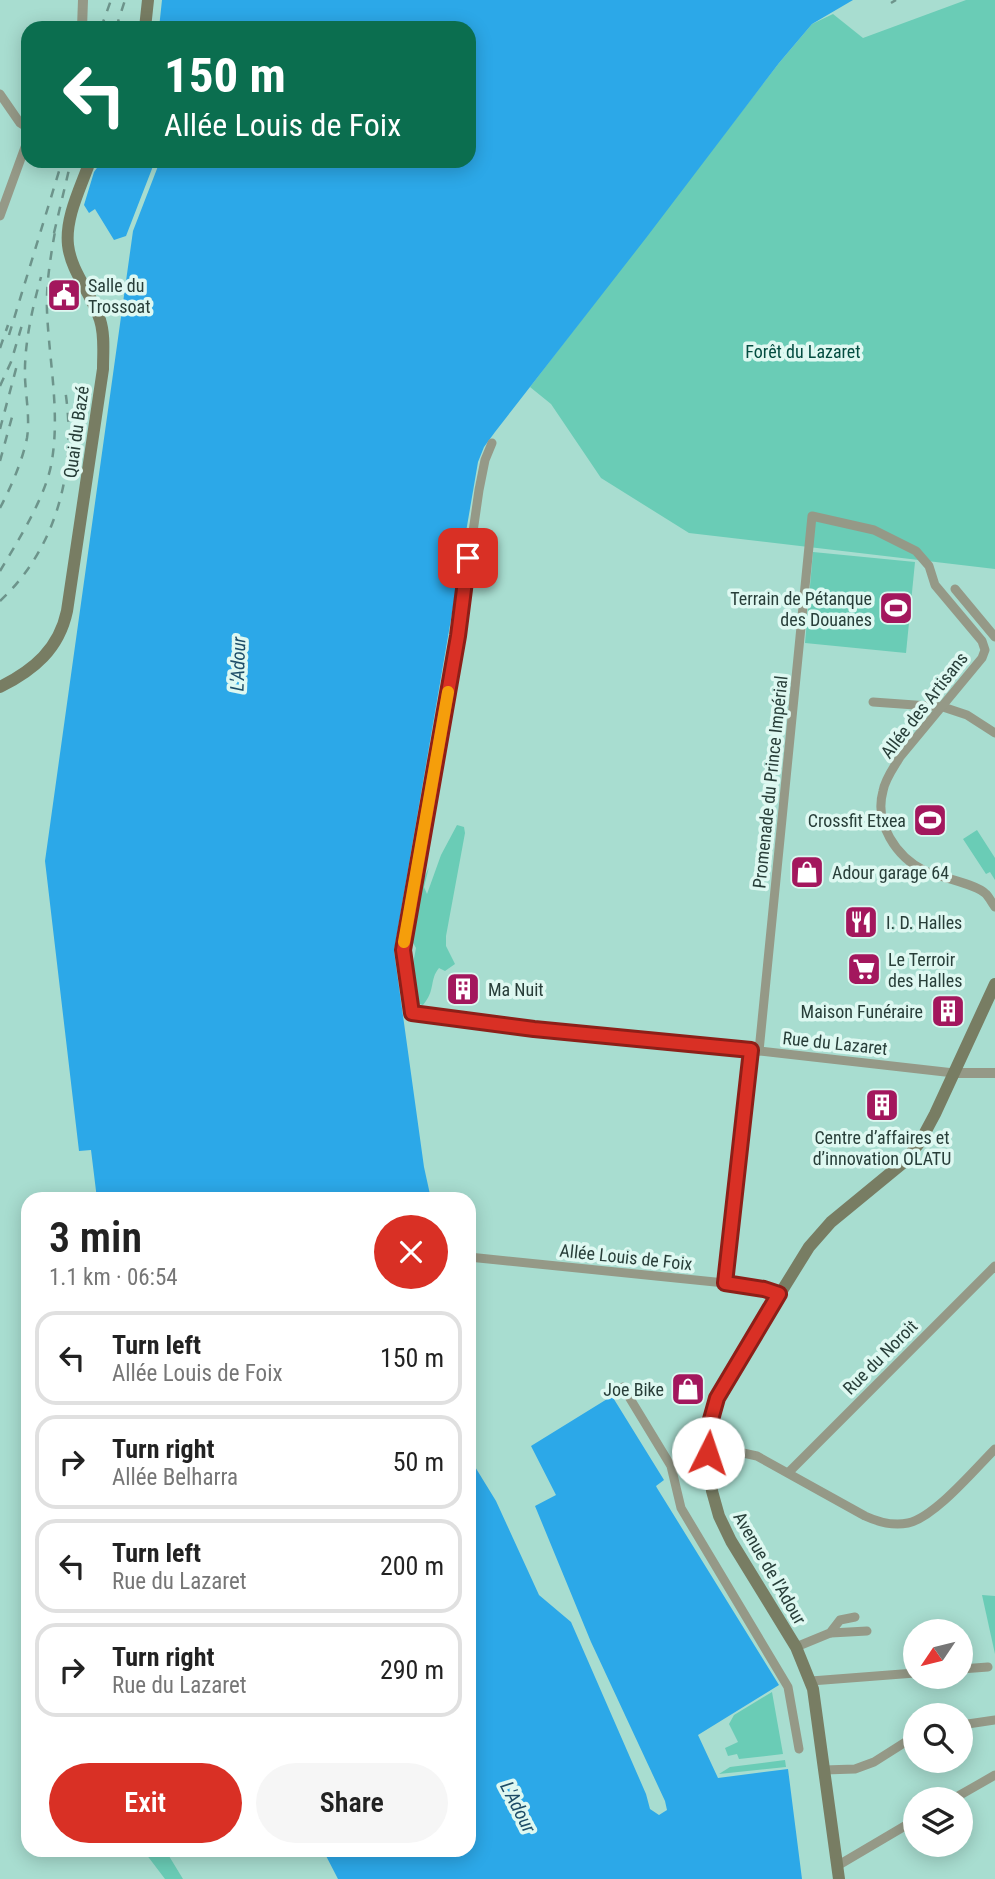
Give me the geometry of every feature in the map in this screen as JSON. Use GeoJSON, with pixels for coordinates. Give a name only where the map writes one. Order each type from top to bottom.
{"type":"FeatureCollection","features":[{"type":"Feature","properties":{"kind":"main road"},"geometry":{"type":"LineString","coordinates":[[146,21],[148,0]]}},
{"type":"Feature","properties":{"kind":"main road","name":"Quai du Bazé"},"geometry":{"type":"LineString","coordinates":[[0,687],[45,658],[59,636],[67,611],[103,369],[101,322],[74,265],[68,245],[72,212],[88,168]]}},
{"type":"Feature","properties":{"kind":"main road","name":"Avenue de l'Adour"},"geometry":{"type":"LineString","coordinates":[[838,1873],[811,1681],[796,1647],[723,1525],[712,1491],[708,1453],[710,1423],[717,1398],[779,1294],[821,1232],[911,1155],[925,1134],[995,984]]}},
{"type":"Feature","properties":{"kind":"street"},"geometry":{"type":"LineString","coordinates":[[82,21],[83,0]]}},
{"type":"Feature","properties":{"kind":"street"},"geometry":{"type":"LineString","coordinates":[[0,94],[21,124]]}},
{"type":"Feature","properties":{"kind":"street"},"geometry":{"type":"LineString","coordinates":[[0,216],[21,158]]}},
{"type":"Feature","properties":{"kind":"street","name":"Rue du Lazaret"},"geometry":{"type":"LineString","coordinates":[[492,443],[485,460],[479,490],[458,636],[403,950],[412,1013],[954,1073]]}},
{"type":"Feature","properties":{"kind":"street","name":"Promenade du Prince Impérial"},"geometry":{"type":"LineString","coordinates":[[725,1283],[755,1051],[812,516]]}},
{"type":"Feature","properties":{"kind":"street","name":"Allée des Artisans"},"geometry":{"type":"LineString","coordinates":[[812,516],[874,530],[916,551],[929,566],[935,585],[982,641],[985,650],[982,658],[900,757],[883,791],[881,809],[886,831],[908,861],[929,873],[980,890],[995,907]]}},
{"type":"Feature","properties":{"kind":"street"},"geometry":{"type":"LineString","coordinates":[[955,589],[995,637]]}},
{"type":"Feature","properties":{"kind":"street"},"geometry":{"type":"LineString","coordinates":[[873,702],[943,707],[967,715],[995,733]]}},
{"type":"Feature","properties":{"kind":"street"},"geometry":{"type":"LineString","coordinates":[[954,1073],[995,1073]]}},
{"type":"Feature","properties":{"kind":"street","name":"Allée Louis de Foix"},"geometry":{"type":"LineString","coordinates":[[476,1258],[725,1283],[779,1294]]}},
{"type":"Feature","properties":{"kind":"street","name":"Rue du Noroit"},"geometry":{"type":"LineString","coordinates":[[789,1472],[995,1266]]}},
{"type":"Feature","properties":{"kind":"street"},"geometry":{"type":"LineString","coordinates":[[623,1387],[671,1466],[681,1508],[788,1687],[799,1749]]}},
{"type":"Feature","properties":{"kind":"street"},"geometry":{"type":"LineString","coordinates":[[708,1453],[757,1456],[865,1516],[877,1521],[908,1523],[935,1509],[995,1450]]}},
{"type":"Feature","properties":{"kind":"street"},"geometry":{"type":"LineString","coordinates":[[830,1633],[841,1620],[855,1617]]}},
{"type":"Feature","properties":{"kind":"street"},"geometry":{"type":"LineString","coordinates":[[796,1647],[830,1633],[867,1632]]}},
{"type":"Feature","properties":{"kind":"street"},"geometry":{"type":"LineString","coordinates":[[973,1668],[988,1667]]}},
{"type":"Feature","properties":{"kind":"street"},"geometry":{"type":"LineString","coordinates":[[811,1681],[903,1674]]}},
{"type":"Feature","properties":{"kind":"street"},"geometry":{"type":"LineString","coordinates":[[973,1723],[995,1720]]}},
{"type":"Feature","properties":{"kind":"street"},"geometry":{"type":"LineString","coordinates":[[824,1770],[855,1769],[874,1762],[903,1744]]}},
{"type":"Feature","properties":{"kind":"street"},"geometry":{"type":"LineString","coordinates":[[973,1788],[995,1775]]}},
{"type":"Feature","properties":{"kind":"street"},"geometry":{"type":"LineString","coordinates":[[838,1873],[903,1828]]}},
{"type":"Feature","properties":{"kind":"green space","name":"Forêt du Lazaret"},"geometry":{"type":"Polygon","coordinates":[[[966,0],[995,0],[995,569],[689,533],[601,478],[551,404],[530,387],[779,63],[812,24],[833,14],[863,38],[966,0]]]}},
{"type":"Feature","properties":{"kind":"green space"},"geometry":{"type":"Polygon","coordinates":[[[813,552],[915,562],[906,653],[805,643],[813,552]]]}},
{"type":"Feature","properties":{"kind":"green space"},"geometry":{"type":"Polygon","coordinates":[[[457,825],[464,827],[465,833],[446,936],[446,946],[455,964],[445,971],[439,968],[430,995],[423,1005],[416,1003],[415,984],[410,979],[416,948],[412,941],[412,926],[419,890],[429,867],[424,887],[427,894],[441,855],[457,825]]]}},
{"type":"Feature","properties":{"kind":"green space"},"geometry":{"type":"Polygon","coordinates":[[[977,830],[995,858],[995,880],[990,872],[986,874],[963,839],[977,830]]]}},
{"type":"Feature","properties":{"kind":"green space"},"geometry":{"type":"Polygon","coordinates":[[[982,1595],[995,1596],[995,1654],[982,1595]]]}},
{"type":"Feature","properties":{"kind":"green space"},"geometry":{"type":"Polygon","coordinates":[[[772,1692],[783,1754],[739,1759],[737,1754],[728,1756],[725,1748],[738,1742],[729,1724],[734,1715],[772,1692]]]}},
{"type":"Feature","properties":{"kind":"green space"},"geometry":{"type":"Polygon","coordinates":[[[785,1760],[786,1767],[719,1774],[730,1767],[785,1760]]]}},
{"type":"Feature","properties":{"kind":"green space"},"geometry":{"type":"Polygon","coordinates":[[[148,1857],[170,1857],[183,1879],[165,1879],[148,1857]]]}},
{"type":"Feature","properties":{"kind":"water","name":"L'Adour"},"geometry":{"type":"Polygon","coordinates":[[[162,0],[853,0],[812,24],[779,63],[495,432],[484,447],[478,462],[394,951],[429,1192],[96,1192],[91,1150],[79,1151],[45,861],[133,231],[157,168],[476,168],[476,21],[160,21],[162,0]]]}},
{"type":"Feature","properties":{"kind":"water"},"geometry":{"type":"Polygon","coordinates":[[[97,168],[152,168],[126,236],[114,240],[95,209],[89,213],[84,205],[97,168]]]}},
{"type":"Feature","properties":{"kind":"water","name":"L'Adour"},"geometry":{"type":"Polygon","coordinates":[[[612,1396],[664,1480],[657,1488],[779,1685],[698,1735],[718,1778],[788,1769],[802,1879],[338,1879],[327,1857],[476,1857],[476,1468],[496,1501],[539,1595],[571,1622],[646,1794],[650,1809],[659,1815],[667,1810],[591,1642],[535,1506],[556,1495],[531,1446],[612,1396]]]}},
{"type":"Feature","properties":{"kind":"railway"},"geometry":{"type":"LineString","coordinates":[[104,21],[111,0]]}},
{"type":"Feature","properties":{"kind":"railway"},"geometry":{"type":"LineString","coordinates":[[118,21],[125,0]]}},
{"type":"Feature","properties":{"kind":"railway"},"geometry":{"type":"LineString","coordinates":[[891,3],[896,0]]}},
{"type":"Feature","properties":{"kind":"railway"},"geometry":{"type":"LineString","coordinates":[[9,335],[60,168]]}},
{"type":"Feature","properties":{"kind":"railway"},"geometry":{"type":"LineString","coordinates":[[54,233],[69,168]]}},
{"type":"Feature","properties":{"kind":"railway"},"geometry":{"type":"LineString","coordinates":[[0,571],[38,503],[52,460],[55,423],[47,300],[56,226]]}},
{"type":"Feature","properties":{"kind":"railway"},"geometry":{"type":"LineString","coordinates":[[0,508],[16,474],[27,438],[26,353],[41,277]]}},
{"type":"Feature","properties":{"kind":"railway"},"geometry":{"type":"LineString","coordinates":[[0,348],[8,325]]}},
{"type":"Feature","properties":{"kind":"railway"},"geometry":{"type":"LineString","coordinates":[[0,386],[11,362],[22,325]]}},
{"type":"Feature","properties":{"kind":"railway"},"geometry":{"type":"LineString","coordinates":[[0,429],[17,365]]}},
{"type":"Feature","properties":{"kind":"railway"},"geometry":{"type":"LineString","coordinates":[[0,601],[37,555],[50,530],[59,503],[68,446],[65,389]]}},
{"type":"Feature","properties":{"kind":"railway"},"geometry":{"type":"LineString","coordinates":[[0,461],[12,417]]}},
{"type":"Feature","properties":{"kind":"slow traffic"},"geometry":{"type":"LineString","coordinates":[[404,942],[448,692]]}},
{"type":"Feature","properties":{"kind":"place","name":"Salle du Trossoat"},"geometry":{"type":"Point","coordinates":[64,295]}},
{"type":"Feature","properties":{"kind":"place","name":"Terrain de Pétanque des Douanes"},"geometry":{"type":"Point","coordinates":[896,608]}},
{"type":"Feature","properties":{"kind":"place","name":"Crossfit Etxea"},"geometry":{"type":"Point","coordinates":[930,820]}},
{"type":"Feature","properties":{"kind":"place","name":"Adour garage 64"},"geometry":{"type":"Point","coordinates":[807,872]}},
{"type":"Feature","properties":{"kind":"place","name":"I. D. Halles"},"geometry":{"type":"Point","coordinates":[861,922]}},
{"type":"Feature","properties":{"kind":"place","name":"Le Terroir des Halles"},"geometry":{"type":"Point","coordinates":[864,969]}},
{"type":"Feature","properties":{"kind":"place","name":"Ma Nuit"},"geometry":{"type":"Point","coordinates":[463,989]}},
{"type":"Feature","properties":{"kind":"place","name":"Maison Funéraire"},"geometry":{"type":"Point","coordinates":[948,1011]}},
{"type":"Feature","properties":{"kind":"place","name":"Centre d’affaires et d’innovation OLATU"},"geometry":{"type":"Point","coordinates":[882,1105]}},
{"type":"Feature","properties":{"kind":"place","name":"Joe Bike"},"geometry":{"type":"Point","coordinates":[688,1389]}},
{"type":"Feature","properties":{"kind":"route"},"geometry":{"type":"LineString","coordinates":[[468,558],[458,636],[403,950],[412,1013],[534,1029],[751,1050],[725,1283],[779,1294],[717,1398],[710,1423],[708,1453]]}}]}
